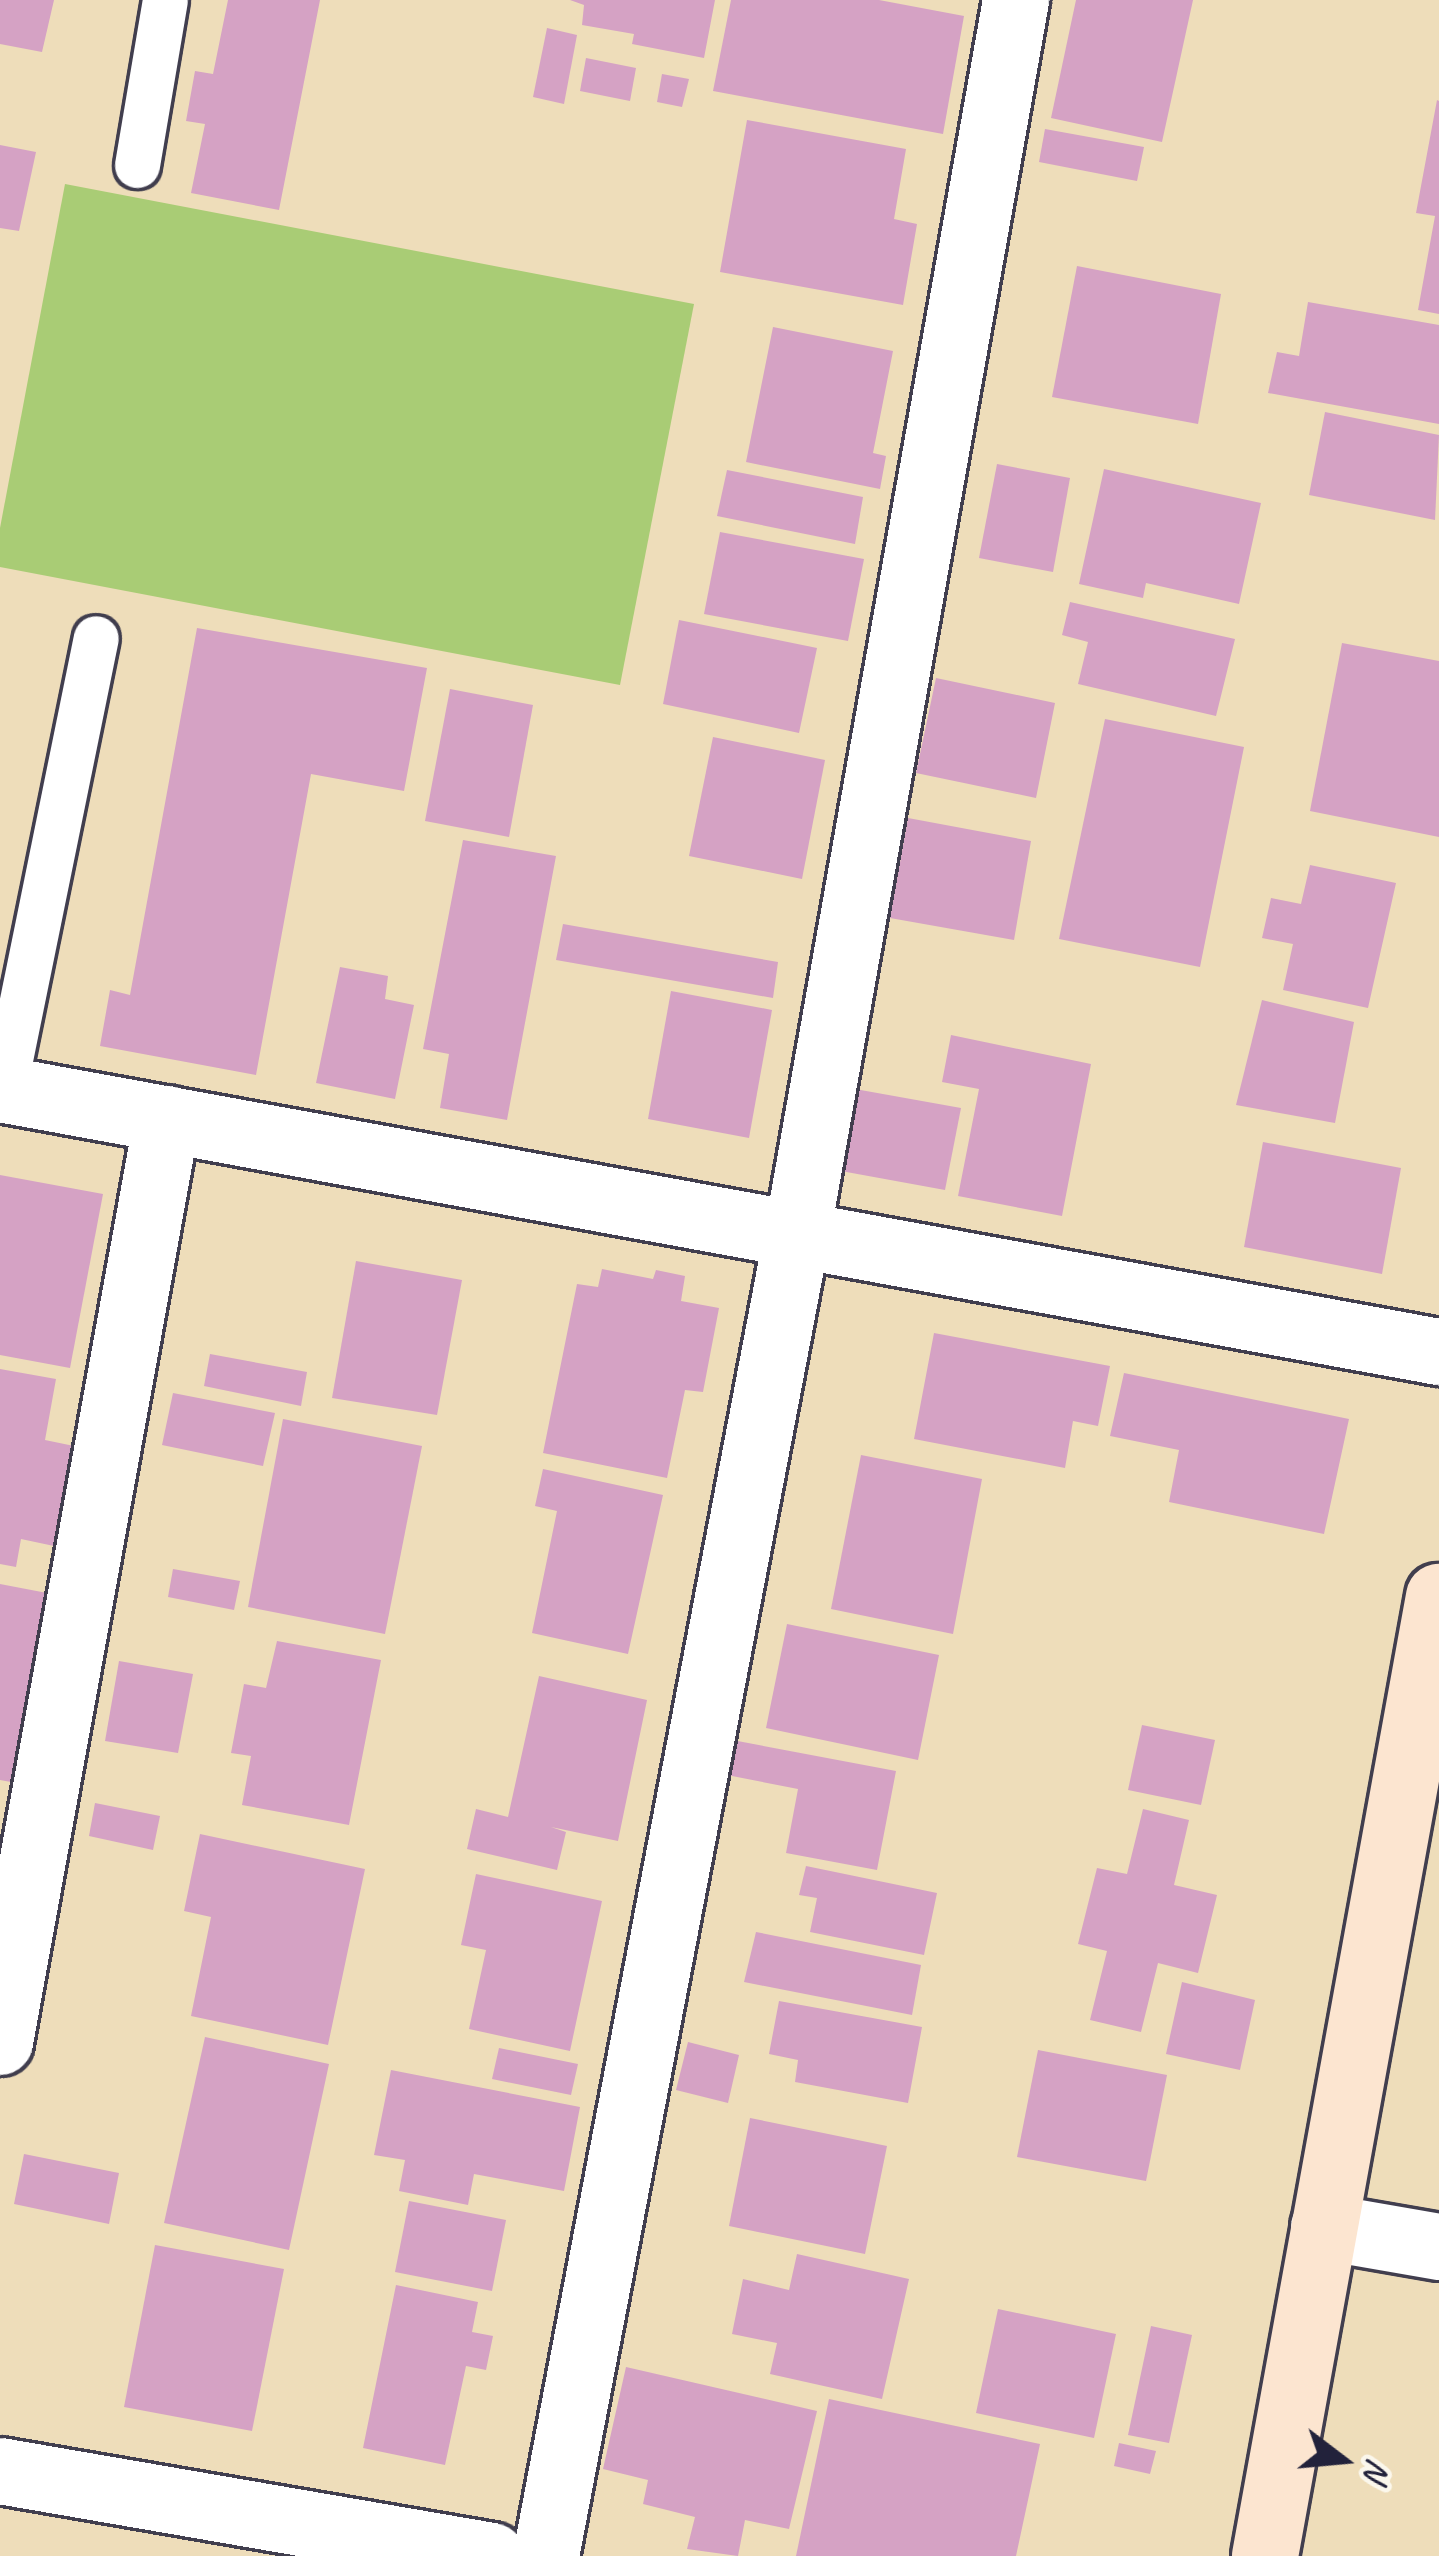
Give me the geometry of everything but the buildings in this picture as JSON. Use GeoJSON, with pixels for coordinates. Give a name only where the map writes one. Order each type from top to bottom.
{"type":"FeatureCollection","features":[{"type":"Feature","properties":{"kind":"street"},"geometry":{"type":"LineString","coordinates":[[547,2556],[797,1235],[1016,0]]}},
{"type":"Feature","properties":{"kind":"street"},"geometry":{"type":"LineString","coordinates":[[2,1089],[1439,1352]]}},
{"type":"Feature","properties":{"kind":"street"},"geometry":{"type":"LineString","coordinates":[[0,2042],[167,1119]]}},
{"type":"Feature","properties":{"kind":"street"},"geometry":{"type":"LineString","coordinates":[[1265,2556],[1439,1597]]}},
{"type":"Feature","properties":{"kind":"street"},"geometry":{"type":"LineString","coordinates":[[1324,2227],[1439,2247]]}},
{"type":"Feature","properties":{"kind":"street"},"geometry":{"type":"LineString","coordinates":[[0,2471],[307,2541],[492,2556]]}},
{"type":"Feature","properties":{"kind":"lane"},"geometry":{"type":"LineString","coordinates":[[137,165],[166,0]]}},
{"type":"Feature","properties":{"kind":"lane"},"geometry":{"type":"LineString","coordinates":[[2,1089],[96,638]]}},
{"type":"Feature","properties":{"kind":"green space"},"geometry":{"type":"Polygon","coordinates":[[[65,184],[694,304],[620,685],[0,567],[0,528],[65,184]]]}}]}
